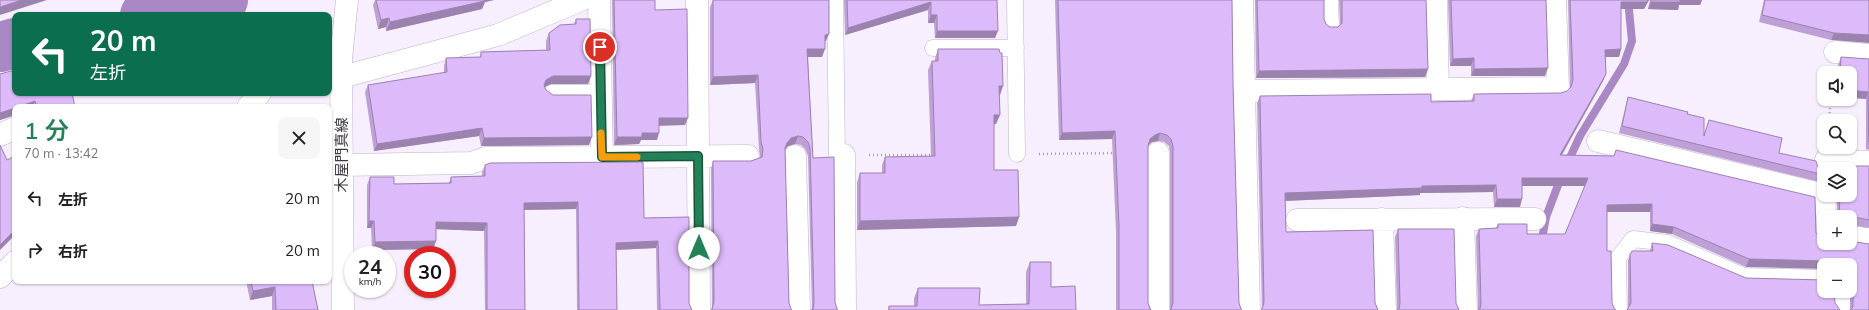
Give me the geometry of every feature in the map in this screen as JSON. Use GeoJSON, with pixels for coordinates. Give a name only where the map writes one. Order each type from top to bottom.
{"type":"FeatureCollection","features":[{"type":"Feature","properties":{"kind":"street","name":"木屋門真線"},"geometry":{"type":"LineString","coordinates":[[343,310],[341,165],[337,65],[347,0]]}},
{"type":"Feature","properties":{"kind":"street"},"geometry":{"type":"LineString","coordinates":[[337,65],[498,35],[581,0]]}},
{"type":"Feature","properties":{"kind":"street"},"geometry":{"type":"LineString","coordinates":[[600,0],[602,157]]}},
{"type":"Feature","properties":{"kind":"street"},"geometry":{"type":"LineString","coordinates":[[697,0],[699,310]]}},
{"type":"Feature","properties":{"kind":"street"},"geometry":{"type":"LineString","coordinates":[[1242,0],[1249,310]]}},
{"type":"Feature","properties":{"kind":"street"},"geometry":{"type":"LineString","coordinates":[[1436,0],[1438,89]]}},
{"type":"Feature","properties":{"kind":"street"},"geometry":{"type":"LineString","coordinates":[[1243,91],[1558,88],[1555,0]]}},
{"type":"Feature","properties":{"kind":"street"},"geometry":{"type":"LineString","coordinates":[[1835,52],[1869,55]]}},
{"type":"Feature","properties":{"kind":"street"},"geometry":{"type":"LineString","coordinates":[[251,104],[257,96]]}},
{"type":"Feature","properties":{"kind":"street"},"geometry":{"type":"LineString","coordinates":[[0,135],[12,129]]}},
{"type":"Feature","properties":{"kind":"street"},"geometry":{"type":"LineString","coordinates":[[1598,140],[1817,193]]}},
{"type":"Feature","properties":{"kind":"street"},"geometry":{"type":"LineString","coordinates":[[1158,153],[1158,310]]}},
{"type":"Feature","properties":{"kind":"street"},"geometry":{"type":"LineString","coordinates":[[841,155],[845,310]]}},
{"type":"Feature","properties":{"kind":"street"},"geometry":{"type":"LineString","coordinates":[[341,165],[471,163],[485,158],[748,156]]}},
{"type":"Feature","properties":{"kind":"street"},"geometry":{"type":"LineString","coordinates":[[795,156],[799,310]]}},
{"type":"Feature","properties":{"kind":"street"},"geometry":{"type":"LineString","coordinates":[[1826,162],[1826,160],[1869,162]]}},
{"type":"Feature","properties":{"kind":"street"},"geometry":{"type":"LineString","coordinates":[[1463,218],[1466,310]]}},
{"type":"Feature","properties":{"kind":"street"},"geometry":{"type":"LineString","coordinates":[[1297,220],[1463,218],[1535,219]]}},
{"type":"Feature","properties":{"kind":"street"},"geometry":{"type":"LineString","coordinates":[[1382,219],[1385,310]]}},
{"type":"Feature","properties":{"kind":"street"},"geometry":{"type":"LineString","coordinates":[[1857,238],[1869,239]]}},
{"type":"Feature","properties":{"kind":"street"},"geometry":{"type":"LineString","coordinates":[[0,278],[12,265]]}},
{"type":"Feature","properties":{"kind":"lane"},"geometry":{"type":"LineString","coordinates":[[835,0],[841,155]]}},
{"type":"Feature","properties":{"kind":"lane"},"geometry":{"type":"LineString","coordinates":[[1015,0],[1017,154]]}},
{"type":"Feature","properties":{"kind":"lane"},"geometry":{"type":"LineString","coordinates":[[1330,0],[1331,26]]}},
{"type":"Feature","properties":{"kind":"lane"},"geometry":{"type":"LineString","coordinates":[[933,48],[1016,48]]}},
{"type":"Feature","properties":{"kind":"lane"},"geometry":{"type":"LineString","coordinates":[[551,93],[601,93]]}},
{"type":"Feature","properties":{"kind":"lane"},"geometry":{"type":"LineString","coordinates":[[1619,310],[1618,258],[1633,239],[1668,243],[1744,276],[1817,278]]}},
{"type":"Feature","properties":{"kind":"lane"},"geometry":{"type":"LineString","coordinates":[[1842,298],[1842,310]]}},
{"type":"Feature","properties":{"kind":"building"},"geometry":{"type":"Polygon","coordinates":[[[0,0],[22,0],[0,7],[0,0]]]}},
{"type":"Feature","properties":{"kind":"building"},"geometry":{"type":"Polygon","coordinates":[[[376,0],[485,1],[390,22],[389,18],[381,20],[376,0]]]}},
{"type":"Feature","properties":{"kind":"building"},"geometry":{"type":"Polygon","coordinates":[[[614,0],[655,0],[655,10],[687,9],[688,118],[659,118],[659,133],[642,133],[642,137],[617,137],[614,0]]]}},
{"type":"Feature","properties":{"kind":"building"},"geometry":{"type":"Polygon","coordinates":[[[713,0],[829,0],[829,34],[825,35],[825,49],[807,49],[813,158],[834,157],[835,302],[838,310],[811,310],[813,309],[814,302],[810,148],[808,142],[803,137],[798,136],[791,138],[785,148],[789,303],[792,310],[711,310],[714,302],[713,161],[751,161],[762,157],[763,149],[761,142],[758,75],[713,77],[713,0]]]}},
{"type":"Feature","properties":{"kind":"building"},"geometry":{"type":"Polygon","coordinates":[[[847,0],[997,0],[998,31],[937,31],[937,15],[931,15],[931,2],[848,28],[847,0]]]}},
{"type":"Feature","properties":{"kind":"building"},"geometry":{"type":"Polygon","coordinates":[[[1058,0],[1232,0],[1239,303],[1242,310],[1170,310],[1173,303],[1173,146],[1171,139],[1167,135],[1160,133],[1150,139],[1148,146],[1148,303],[1151,310],[1119,310],[1119,226],[1115,131],[1062,133],[1058,0]]]}},
{"type":"Feature","properties":{"kind":"building"},"geometry":{"type":"Polygon","coordinates":[[[1257,0],[1324,0],[1324,19],[1326,24],[1330,27],[1338,27],[1342,23],[1342,0],[1426,0],[1428,69],[1259,71],[1257,0]]]}},
{"type":"Feature","properties":{"kind":"building"},"geometry":{"type":"Polygon","coordinates":[[[1451,0],[1546,0],[1548,68],[1474,69],[1474,58],[1453,59],[1451,0]]]}},
{"type":"Feature","properties":{"kind":"building"},"geometry":{"type":"Polygon","coordinates":[[[1570,0],[1648,0],[1647,2],[1621,2],[1621,49],[1605,50],[1606,74],[1560,155],[1614,156],[1616,150],[1815,197],[1817,250],[1857,250],[1857,242],[1869,244],[1869,310],[1850,310],[1853,307],[1853,298],[1857,298],[1857,258],[1817,258],[1817,261],[1749,259],[1674,227],[1652,224],[1652,204],[1607,205],[1607,251],[1611,251],[1612,303],[1616,310],[1478,310],[1480,309],[1481,303],[1479,229],[1498,228],[1498,224],[1527,224],[1527,234],[1565,234],[1588,178],[1522,178],[1522,199],[1497,199],[1496,185],[1422,186],[1422,188],[1285,193],[1286,232],[1373,230],[1375,303],[1378,310],[1261,310],[1264,302],[1260,96],[1431,94],[1431,102],[1474,101],[1474,94],[1561,93],[1567,91],[1571,87],[1573,80],[1570,0]]]}},
{"type":"Feature","properties":{"kind":"building"},"geometry":{"type":"Polygon","coordinates":[[[1651,0],[1680,0],[1680,2],[1651,2],[1651,0]]]}},
{"type":"Feature","properties":{"kind":"building"},"geometry":{"type":"Polygon","coordinates":[[[1765,0],[1869,0],[1869,35],[1834,33],[1762,15],[1765,0]]]}},
{"type":"Feature","properties":{"kind":"building"},"geometry":{"type":"Polygon","coordinates":[[[576,19],[590,19],[591,76],[553,76],[546,80],[544,85],[546,90],[553,95],[591,95],[592,137],[484,138],[482,128],[377,144],[368,85],[447,72],[446,58],[481,57],[481,52],[550,50],[549,33],[560,25],[576,24],[576,19]]]}},
{"type":"Feature","properties":{"kind":"building"},"geometry":{"type":"Polygon","coordinates":[[[938,49],[999,49],[1000,53],[1002,53],[1003,86],[999,86],[1000,115],[994,115],[994,170],[1018,170],[1019,217],[860,221],[860,173],[885,173],[885,157],[935,156],[932,61],[938,61],[938,49]]]}},
{"type":"Feature","properties":{"kind":"building"},"geometry":{"type":"Polygon","coordinates":[[[1841,57],[1869,59],[1869,142],[1868,92],[1857,91],[1857,66],[1840,66],[1841,57]]]}},
{"type":"Feature","properties":{"kind":"building"},"geometry":{"type":"Polygon","coordinates":[[[12,71],[12,96],[73,96],[74,104],[36,104],[35,101],[26,104],[12,104],[12,109],[0,113],[0,74],[12,71]]]}},
{"type":"Feature","properties":{"kind":"building"},"geometry":{"type":"Polygon","coordinates":[[[1628,97],[1688,112],[1687,114],[1704,118],[1704,136],[1709,120],[1782,138],[1779,153],[1816,161],[1817,173],[1622,126],[1628,97]]]}},
{"type":"Feature","properties":{"kind":"building"},"geometry":{"type":"Polygon","coordinates":[[[0,145],[7,160],[12,158],[12,233],[0,245],[0,145]]]}},
{"type":"Feature","properties":{"kind":"building"},"geometry":{"type":"Polygon","coordinates":[[[643,162],[644,218],[689,217],[689,303],[692,310],[660,310],[658,241],[616,243],[617,310],[579,310],[578,202],[524,203],[525,310],[487,310],[487,223],[436,222],[436,241],[375,242],[374,221],[369,221],[370,177],[394,177],[394,184],[451,183],[451,177],[485,176],[485,165],[490,163],[643,162]]]}},
{"type":"Feature","properties":{"kind":"building"},"geometry":{"type":"Polygon","coordinates":[[[1857,166],[1869,166],[1869,220],[1857,218],[1857,210],[1839,210],[1840,202],[1857,202],[1857,166]]]}},
{"type":"Feature","properties":{"kind":"building"},"geometry":{"type":"Polygon","coordinates":[[[1398,229],[1454,229],[1456,303],[1459,310],[1397,310],[1399,309],[1400,303],[1398,229]]]}},
{"type":"Feature","properties":{"kind":"building"},"geometry":{"type":"Polygon","coordinates":[[[1652,243],[1668,245],[1746,278],[1817,280],[1817,298],[1835,298],[1835,303],[1840,310],[1627,310],[1631,303],[1630,254],[1632,251],[1653,251],[1652,243]]]}},
{"type":"Feature","properties":{"kind":"building"},"geometry":{"type":"Polygon","coordinates":[[[1030,262],[1051,262],[1051,287],[1075,286],[1076,310],[889,310],[889,306],[917,306],[918,288],[980,288],[979,305],[1029,304],[1030,262]]]}},
{"type":"Feature","properties":{"kind":"building"},"geometry":{"type":"Polygon","coordinates":[[[252,284],[313,284],[318,310],[276,310],[275,287],[253,291],[252,284]]]}},
{"type":"Feature","properties":{"kind":"waterway"},"geometry":{"type":"LineString","coordinates":[[161,12],[223,0]]}},
{"type":"Feature","properties":{"kind":"waterway"},"geometry":{"type":"LineString","coordinates":[[1567,164],[1580,136],[1624,64],[1632,41],[1628,0]]}},
{"type":"Feature","properties":{"kind":"waterway"},"geometry":{"type":"LineString","coordinates":[[0,47],[12,44]]}},
{"type":"Feature","properties":{"kind":"waterway"},"geometry":{"type":"LineString","coordinates":[[1541,244],[1546,217],[1561,177]]}},
{"type":"Feature","properties":{"kind":"slow traffic"},"geometry":{"type":"LineString","coordinates":[[601,133],[602,157],[637,157]]}},
{"type":"Feature","properties":{"kind":"route"},"geometry":{"type":"LineString","coordinates":[[600,47],[602,157],[698,156],[699,248]]}}]}
